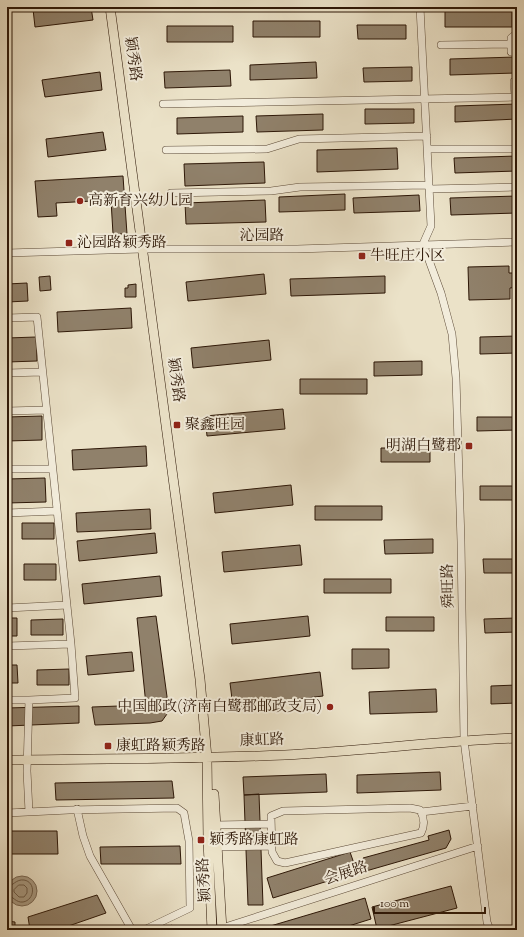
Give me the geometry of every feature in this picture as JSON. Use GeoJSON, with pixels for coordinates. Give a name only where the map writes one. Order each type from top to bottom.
{"type":"FeatureCollection","features":[{"type":"Feature","properties":{"kind":"main road","name":"颖秀路"},"geometry":{"type":"LineString","coordinates":[[110,7],[200,679],[207,758],[208,840],[212,930]]}},
{"type":"Feature","properties":{"kind":"main road","name":"康虹路"},"geometry":{"type":"LineString","coordinates":[[7,760],[207,758],[286,754],[464,740],[517,738]]}},
{"type":"Feature","properties":{"kind":"main road","name":"颖秀路"},"geometry":{"type":"LineString","coordinates":[[207,758],[214,789],[222,929]]}},
{"type":"Feature","properties":{"kind":"street"},"geometry":{"type":"LineString","coordinates":[[420,7],[431,226],[423,244]]}},
{"type":"Feature","properties":{"kind":"street"},"geometry":{"type":"LineString","coordinates":[[516,10],[516,34],[511,38],[514,44],[511,52],[517,53]]}},
{"type":"Feature","properties":{"kind":"street"},"geometry":{"type":"LineString","coordinates":[[441,45],[514,44]]}},
{"type":"Feature","properties":{"kind":"street"},"geometry":{"type":"LineString","coordinates":[[163,104],[516,97],[514,81],[517,80]]}},
{"type":"Feature","properties":{"kind":"street"},"geometry":{"type":"LineString","coordinates":[[166,150],[267,149],[299,139],[427,136]]}},
{"type":"Feature","properties":{"kind":"street"},"geometry":{"type":"LineString","coordinates":[[428,149],[517,148]]}},
{"type":"Feature","properties":{"kind":"street"},"geometry":{"type":"LineString","coordinates":[[171,193],[271,192],[300,187],[517,187]]}},
{"type":"Feature","properties":{"kind":"street","name":"沁园路"},"geometry":{"type":"LineString","coordinates":[[7,252],[298,248],[517,242]]}},
{"type":"Feature","properties":{"kind":"street","name":"舜旺路"},"geometry":{"type":"LineString","coordinates":[[423,244],[441,293],[452,334],[456,378],[461,542],[464,740],[487,922],[490,930]]}},
{"type":"Feature","properties":{"kind":"street"},"geometry":{"type":"LineString","coordinates":[[7,318],[37,317],[71,644],[75,698],[7,700]]}},
{"type":"Feature","properties":{"kind":"street"},"geometry":{"type":"LineString","coordinates":[[7,373],[42,372]]}},
{"type":"Feature","properties":{"kind":"street"},"geometry":{"type":"LineString","coordinates":[[7,411],[46,410]]}},
{"type":"Feature","properties":{"kind":"street"},"geometry":{"type":"LineString","coordinates":[[7,469],[52,468]]}},
{"type":"Feature","properties":{"kind":"street"},"geometry":{"type":"LineString","coordinates":[[7,513],[57,511]]}},
{"type":"Feature","properties":{"kind":"street"},"geometry":{"type":"LineString","coordinates":[[7,608],[67,605]]}},
{"type":"Feature","properties":{"kind":"street"},"geometry":{"type":"LineString","coordinates":[[7,646],[71,644]]}},
{"type":"Feature","properties":{"kind":"street"},"geometry":{"type":"LineString","coordinates":[[29,700],[27,771],[29,812]]}},
{"type":"Feature","properties":{"kind":"street"},"geometry":{"type":"LineString","coordinates":[[421,812],[423,815],[424,828],[421,833],[284,863],[277,861],[272,852],[271,816],[283,811],[410,808],[420,810],[421,812],[473,806]]}},
{"type":"Feature","properties":{"kind":"street"},"geometry":{"type":"LineString","coordinates":[[7,813],[77,809],[177,808],[184,813],[189,841],[190,908],[144,930]]}},
{"type":"Feature","properties":{"kind":"street"},"geometry":{"type":"LineString","coordinates":[[77,809],[83,836],[90,856],[132,930]]}},
{"type":"Feature","properties":{"kind":"street"},"geometry":{"type":"LineString","coordinates":[[216,825],[271,824]]}},
{"type":"Feature","properties":{"kind":"street"},"geometry":{"type":"LineString","coordinates":[[217,847],[272,846]]}},
{"type":"Feature","properties":{"kind":"street","name":"会展路"},"geometry":{"type":"LineString","coordinates":[[222,929],[478,846]]}},
{"type":"Feature","properties":{"kind":"water"},"geometry":{"type":"Polygon","coordinates":[[[22,876],[33,880],[37,891],[33,902],[22,906],[11,902],[7,891],[11,880],[22,876]]]}},
{"type":"Feature","properties":{"kind":"building"},"geometry":{"type":"Polygon","coordinates":[[[51,7],[91,7],[93,20],[35,27],[33,9],[51,7]]]}},
{"type":"Feature","properties":{"kind":"building"},"geometry":{"type":"Polygon","coordinates":[[[445,11],[512,11],[512,27],[445,27],[445,11]]]}},
{"type":"Feature","properties":{"kind":"building"},"geometry":{"type":"Polygon","coordinates":[[[253,21],[320,21],[320,37],[253,37],[253,21]]]}},
{"type":"Feature","properties":{"kind":"building"},"geometry":{"type":"Polygon","coordinates":[[[357,25],[406,25],[406,39],[358,39],[357,25]]]}},
{"type":"Feature","properties":{"kind":"building"},"geometry":{"type":"Polygon","coordinates":[[[167,26],[233,26],[233,42],[167,42],[167,26]]]}},
{"type":"Feature","properties":{"kind":"building"},"geometry":{"type":"Polygon","coordinates":[[[516,57],[516,73],[450,75],[450,59],[516,57]]]}},
{"type":"Feature","properties":{"kind":"building"},"geometry":{"type":"Polygon","coordinates":[[[316,62],[317,78],[250,80],[250,65],[316,62]]]}},
{"type":"Feature","properties":{"kind":"building"},"geometry":{"type":"Polygon","coordinates":[[[412,67],[412,81],[364,82],[363,68],[412,67]]]}},
{"type":"Feature","properties":{"kind":"building"},"geometry":{"type":"Polygon","coordinates":[[[230,70],[231,86],[165,88],[164,72],[230,70]]]}},
{"type":"Feature","properties":{"kind":"building"},"geometry":{"type":"Polygon","coordinates":[[[100,72],[102,90],[45,97],[42,80],[100,72]]]}},
{"type":"Feature","properties":{"kind":"building"},"geometry":{"type":"Polygon","coordinates":[[[517,104],[517,119],[455,122],[455,106],[517,104]]]}},
{"type":"Feature","properties":{"kind":"building"},"geometry":{"type":"Polygon","coordinates":[[[365,109],[414,109],[414,123],[365,124],[365,109]]]}},
{"type":"Feature","properties":{"kind":"building"},"geometry":{"type":"Polygon","coordinates":[[[323,114],[323,130],[257,132],[256,116],[323,114]]]}},
{"type":"Feature","properties":{"kind":"building"},"geometry":{"type":"Polygon","coordinates":[[[243,116],[243,132],[177,134],[177,118],[243,116]]]}},
{"type":"Feature","properties":{"kind":"building"},"geometry":{"type":"Polygon","coordinates":[[[103,132],[106,150],[48,157],[46,139],[103,132]]]}},
{"type":"Feature","properties":{"kind":"building"},"geometry":{"type":"Polygon","coordinates":[[[397,148],[398,169],[317,172],[317,150],[397,148]]]}},
{"type":"Feature","properties":{"kind":"building"},"geometry":{"type":"Polygon","coordinates":[[[517,156],[517,171],[455,173],[454,158],[517,156]]]}},
{"type":"Feature","properties":{"kind":"building"},"geometry":{"type":"Polygon","coordinates":[[[264,162],[265,183],[185,186],[184,164],[264,162]]]}},
{"type":"Feature","properties":{"kind":"building"},"geometry":{"type":"Polygon","coordinates":[[[123,176],[127,234],[113,234],[111,200],[56,203],[57,216],[38,217],[35,181],[123,176]]]}},
{"type":"Feature","properties":{"kind":"building"},"geometry":{"type":"Polygon","coordinates":[[[345,194],[345,210],[279,212],[279,197],[345,194]]]}},
{"type":"Feature","properties":{"kind":"building"},"geometry":{"type":"Polygon","coordinates":[[[419,195],[420,211],[354,213],[353,198],[419,195]]]}},
{"type":"Feature","properties":{"kind":"building"},"geometry":{"type":"Polygon","coordinates":[[[517,196],[517,213],[451,215],[450,198],[517,196]]]}},
{"type":"Feature","properties":{"kind":"building"},"geometry":{"type":"Polygon","coordinates":[[[265,200],[266,222],[186,224],[185,203],[265,200]]]}},
{"type":"Feature","properties":{"kind":"building"},"geometry":{"type":"Polygon","coordinates":[[[509,266],[509,273],[517,273],[517,287],[510,288],[510,299],[469,300],[468,267],[509,266]]]}},
{"type":"Feature","properties":{"kind":"building"},"geometry":{"type":"Polygon","coordinates":[[[264,274],[266,294],[188,301],[186,282],[264,274]]]}},
{"type":"Feature","properties":{"kind":"building"},"geometry":{"type":"Polygon","coordinates":[[[50,276],[51,290],[40,291],[39,277],[50,276]]]}},
{"type":"Feature","properties":{"kind":"building"},"geometry":{"type":"Polygon","coordinates":[[[385,276],[385,293],[291,296],[290,279],[385,276]]]}},
{"type":"Feature","properties":{"kind":"building"},"geometry":{"type":"Polygon","coordinates":[[[27,283],[28,301],[7,302],[7,284],[27,283]]]}},
{"type":"Feature","properties":{"kind":"building"},"geometry":{"type":"Polygon","coordinates":[[[136,284],[136,297],[125,297],[125,288],[128,288],[128,285],[136,284]]]}},
{"type":"Feature","properties":{"kind":"building"},"geometry":{"type":"Polygon","coordinates":[[[131,308],[132,328],[58,332],[57,312],[131,308]]]}},
{"type":"Feature","properties":{"kind":"building"},"geometry":{"type":"Polygon","coordinates":[[[517,336],[517,353],[480,354],[480,337],[517,336]]]}},
{"type":"Feature","properties":{"kind":"building"},"geometry":{"type":"Polygon","coordinates":[[[36,337],[37,361],[7,362],[7,338],[36,337]]]}},
{"type":"Feature","properties":{"kind":"building"},"geometry":{"type":"Polygon","coordinates":[[[269,340],[271,360],[193,368],[191,348],[269,340]]]}},
{"type":"Feature","properties":{"kind":"building"},"geometry":{"type":"Polygon","coordinates":[[[422,361],[422,375],[374,376],[374,362],[422,361]]]}},
{"type":"Feature","properties":{"kind":"building"},"geometry":{"type":"Polygon","coordinates":[[[300,379],[367,379],[367,394],[300,394],[300,379]]]}},
{"type":"Feature","properties":{"kind":"building"},"geometry":{"type":"Polygon","coordinates":[[[283,409],[285,429],[207,436],[205,416],[283,409]]]}},
{"type":"Feature","properties":{"kind":"building"},"geometry":{"type":"Polygon","coordinates":[[[42,416],[42,440],[7,441],[7,417],[42,416]]]}},
{"type":"Feature","properties":{"kind":"building"},"geometry":{"type":"Polygon","coordinates":[[[477,417],[517,417],[517,430],[477,431],[477,417]]]}},
{"type":"Feature","properties":{"kind":"building"},"geometry":{"type":"Polygon","coordinates":[[[146,446],[147,466],[73,470],[72,450],[146,446]]]}},
{"type":"Feature","properties":{"kind":"building"},"geometry":{"type":"Polygon","coordinates":[[[381,448],[430,448],[430,462],[381,462],[381,448]]]}},
{"type":"Feature","properties":{"kind":"building"},"geometry":{"type":"Polygon","coordinates":[[[45,478],[46,502],[7,503],[7,479],[45,478]]]}},
{"type":"Feature","properties":{"kind":"building"},"geometry":{"type":"Polygon","coordinates":[[[291,485],[293,505],[215,513],[213,493],[291,485]]]}},
{"type":"Feature","properties":{"kind":"building"},"geometry":{"type":"Polygon","coordinates":[[[480,486],[517,486],[517,500],[480,500],[480,486]]]}},
{"type":"Feature","properties":{"kind":"building"},"geometry":{"type":"Polygon","coordinates":[[[315,506],[382,506],[382,520],[315,520],[315,506]]]}},
{"type":"Feature","properties":{"kind":"building"},"geometry":{"type":"Polygon","coordinates":[[[150,509],[151,529],[77,532],[76,513],[150,509]]]}},
{"type":"Feature","properties":{"kind":"building"},"geometry":{"type":"Polygon","coordinates":[[[22,523],[54,523],[54,539],[22,539],[22,523]]]}},
{"type":"Feature","properties":{"kind":"building"},"geometry":{"type":"Polygon","coordinates":[[[155,533],[157,553],[79,561],[77,541],[155,533]]]}},
{"type":"Feature","properties":{"kind":"building"},"geometry":{"type":"Polygon","coordinates":[[[433,539],[433,553],[385,554],[384,540],[433,539]]]}},
{"type":"Feature","properties":{"kind":"building"},"geometry":{"type":"Polygon","coordinates":[[[300,545],[302,565],[224,572],[222,552],[300,545]]]}},
{"type":"Feature","properties":{"kind":"building"},"geometry":{"type":"Polygon","coordinates":[[[483,559],[517,559],[517,573],[484,573],[483,559]]]}},
{"type":"Feature","properties":{"kind":"building"},"geometry":{"type":"Polygon","coordinates":[[[24,564],[56,564],[56,580],[24,580],[24,564]]]}},
{"type":"Feature","properties":{"kind":"building"},"geometry":{"type":"Polygon","coordinates":[[[160,576],[162,596],[84,604],[82,584],[160,576]]]}},
{"type":"Feature","properties":{"kind":"building"},"geometry":{"type":"Polygon","coordinates":[[[324,579],[391,579],[391,593],[324,593],[324,579]]]}},
{"type":"Feature","properties":{"kind":"building"},"geometry":{"type":"Polygon","coordinates":[[[156,616],[168,704],[167,714],[162,721],[150,723],[95,725],[92,707],[146,705],[137,618],[156,616]]]}},
{"type":"Feature","properties":{"kind":"building"},"geometry":{"type":"Polygon","coordinates":[[[308,616],[310,636],[232,644],[230,624],[308,616]]]}},
{"type":"Feature","properties":{"kind":"building"},"geometry":{"type":"Polygon","coordinates":[[[386,617],[434,617],[434,631],[386,631],[386,617]]]}},
{"type":"Feature","properties":{"kind":"building"},"geometry":{"type":"Polygon","coordinates":[[[7,618],[17,618],[17,636],[7,636],[7,618]]]}},
{"type":"Feature","properties":{"kind":"building"},"geometry":{"type":"Polygon","coordinates":[[[517,618],[517,632],[485,633],[484,619],[517,618]]]}},
{"type":"Feature","properties":{"kind":"building"},"geometry":{"type":"Polygon","coordinates":[[[63,619],[63,635],[31,635],[31,620],[63,619]]]}},
{"type":"Feature","properties":{"kind":"building"},"geometry":{"type":"Polygon","coordinates":[[[352,649],[389,649],[389,668],[352,669],[352,649]]]}},
{"type":"Feature","properties":{"kind":"building"},"geometry":{"type":"Polygon","coordinates":[[[132,652],[134,671],[88,675],[86,656],[132,652]]]}},
{"type":"Feature","properties":{"kind":"building"},"geometry":{"type":"Polygon","coordinates":[[[7,665],[17,665],[18,683],[7,683],[7,665]]]}},
{"type":"Feature","properties":{"kind":"building"},"geometry":{"type":"Polygon","coordinates":[[[69,669],[69,685],[37,685],[37,670],[69,669]]]}},
{"type":"Feature","properties":{"kind":"building"},"geometry":{"type":"Polygon","coordinates":[[[320,672],[323,696],[233,707],[230,683],[320,672]]]}},
{"type":"Feature","properties":{"kind":"building"},"geometry":{"type":"Polygon","coordinates":[[[517,685],[517,703],[491,704],[491,686],[517,685]]]}},
{"type":"Feature","properties":{"kind":"building"},"geometry":{"type":"Polygon","coordinates":[[[436,689],[437,712],[370,714],[369,692],[436,689]]]}},
{"type":"Feature","properties":{"kind":"building"},"geometry":{"type":"Polygon","coordinates":[[[79,706],[79,723],[7,726],[7,708],[79,706]]]}},
{"type":"Feature","properties":{"kind":"building"},"geometry":{"type":"Polygon","coordinates":[[[440,772],[441,790],[357,793],[357,775],[440,772]]]}},
{"type":"Feature","properties":{"kind":"building"},"geometry":{"type":"Polygon","coordinates":[[[326,774],[327,792],[244,795],[243,777],[326,774]]]}},
{"type":"Feature","properties":{"kind":"building"},"geometry":{"type":"Polygon","coordinates":[[[172,781],[174,798],[56,800],[55,783],[172,781]]]}},
{"type":"Feature","properties":{"kind":"building"},"geometry":{"type":"Polygon","coordinates":[[[259,794],[263,905],[248,905],[244,795],[259,794]]]}},
{"type":"Feature","properties":{"kind":"building"},"geometry":{"type":"Polygon","coordinates":[[[449,830],[451,839],[446,848],[366,871],[363,858],[429,840],[428,836],[449,830]]]}},
{"type":"Feature","properties":{"kind":"building"},"geometry":{"type":"Polygon","coordinates":[[[7,831],[57,831],[58,854],[7,854],[7,831]]]}},
{"type":"Feature","properties":{"kind":"building"},"geometry":{"type":"Polygon","coordinates":[[[180,846],[181,864],[101,864],[100,847],[180,846]]]}},
{"type":"Feature","properties":{"kind":"building"},"geometry":{"type":"Polygon","coordinates":[[[350,852],[357,872],[273,898],[267,878],[350,852]]]}},
{"type":"Feature","properties":{"kind":"building"},"geometry":{"type":"Polygon","coordinates":[[[451,886],[457,908],[377,929],[372,907],[451,886]]]}},
{"type":"Feature","properties":{"kind":"building"},"geometry":{"type":"Polygon","coordinates":[[[97,895],[106,913],[57,930],[30,930],[28,917],[97,895]]]}},
{"type":"Feature","properties":{"kind":"building"},"geometry":{"type":"Polygon","coordinates":[[[365,898],[371,919],[336,930],[257,930],[365,898]]]}},
{"type":"Feature","properties":{"kind":"building"},"geometry":{"type":"Polygon","coordinates":[[[7,921],[15,922],[15,930],[7,930],[7,921]]]}},
{"type":"Feature","properties":{"kind":"building"},"geometry":{"type":"Polygon","coordinates":[[[172,925],[175,930],[164,930],[172,925]]]}},
{"type":"Feature","properties":{"kind":"place","name":"高新育兴幼儿园"},"geometry":{"type":"Point","coordinates":[80,201]}},
{"type":"Feature","properties":{"kind":"place","name":"沁园路颖秀路"},"geometry":{"type":"Point","coordinates":[69,243]}},
{"type":"Feature","properties":{"kind":"place","name":"牛旺庄小区"},"geometry":{"type":"Point","coordinates":[362,256]}},
{"type":"Feature","properties":{"kind":"place","name":"聚鑫旺园"},"geometry":{"type":"Point","coordinates":[177,425]}},
{"type":"Feature","properties":{"kind":"place","name":"明湖白鹭郡"},"geometry":{"type":"Point","coordinates":[469,446]}},
{"type":"Feature","properties":{"kind":"place","name":"中国邮政(济南白鹭郡邮政支局)"},"geometry":{"type":"Point","coordinates":[330,707]}},
{"type":"Feature","properties":{"kind":"place","name":"康虹路颖秀路"},"geometry":{"type":"Point","coordinates":[108,746]}},
{"type":"Feature","properties":{"kind":"place","name":"颖秀路康虹路"},"geometry":{"type":"Point","coordinates":[201,840]}}]}
